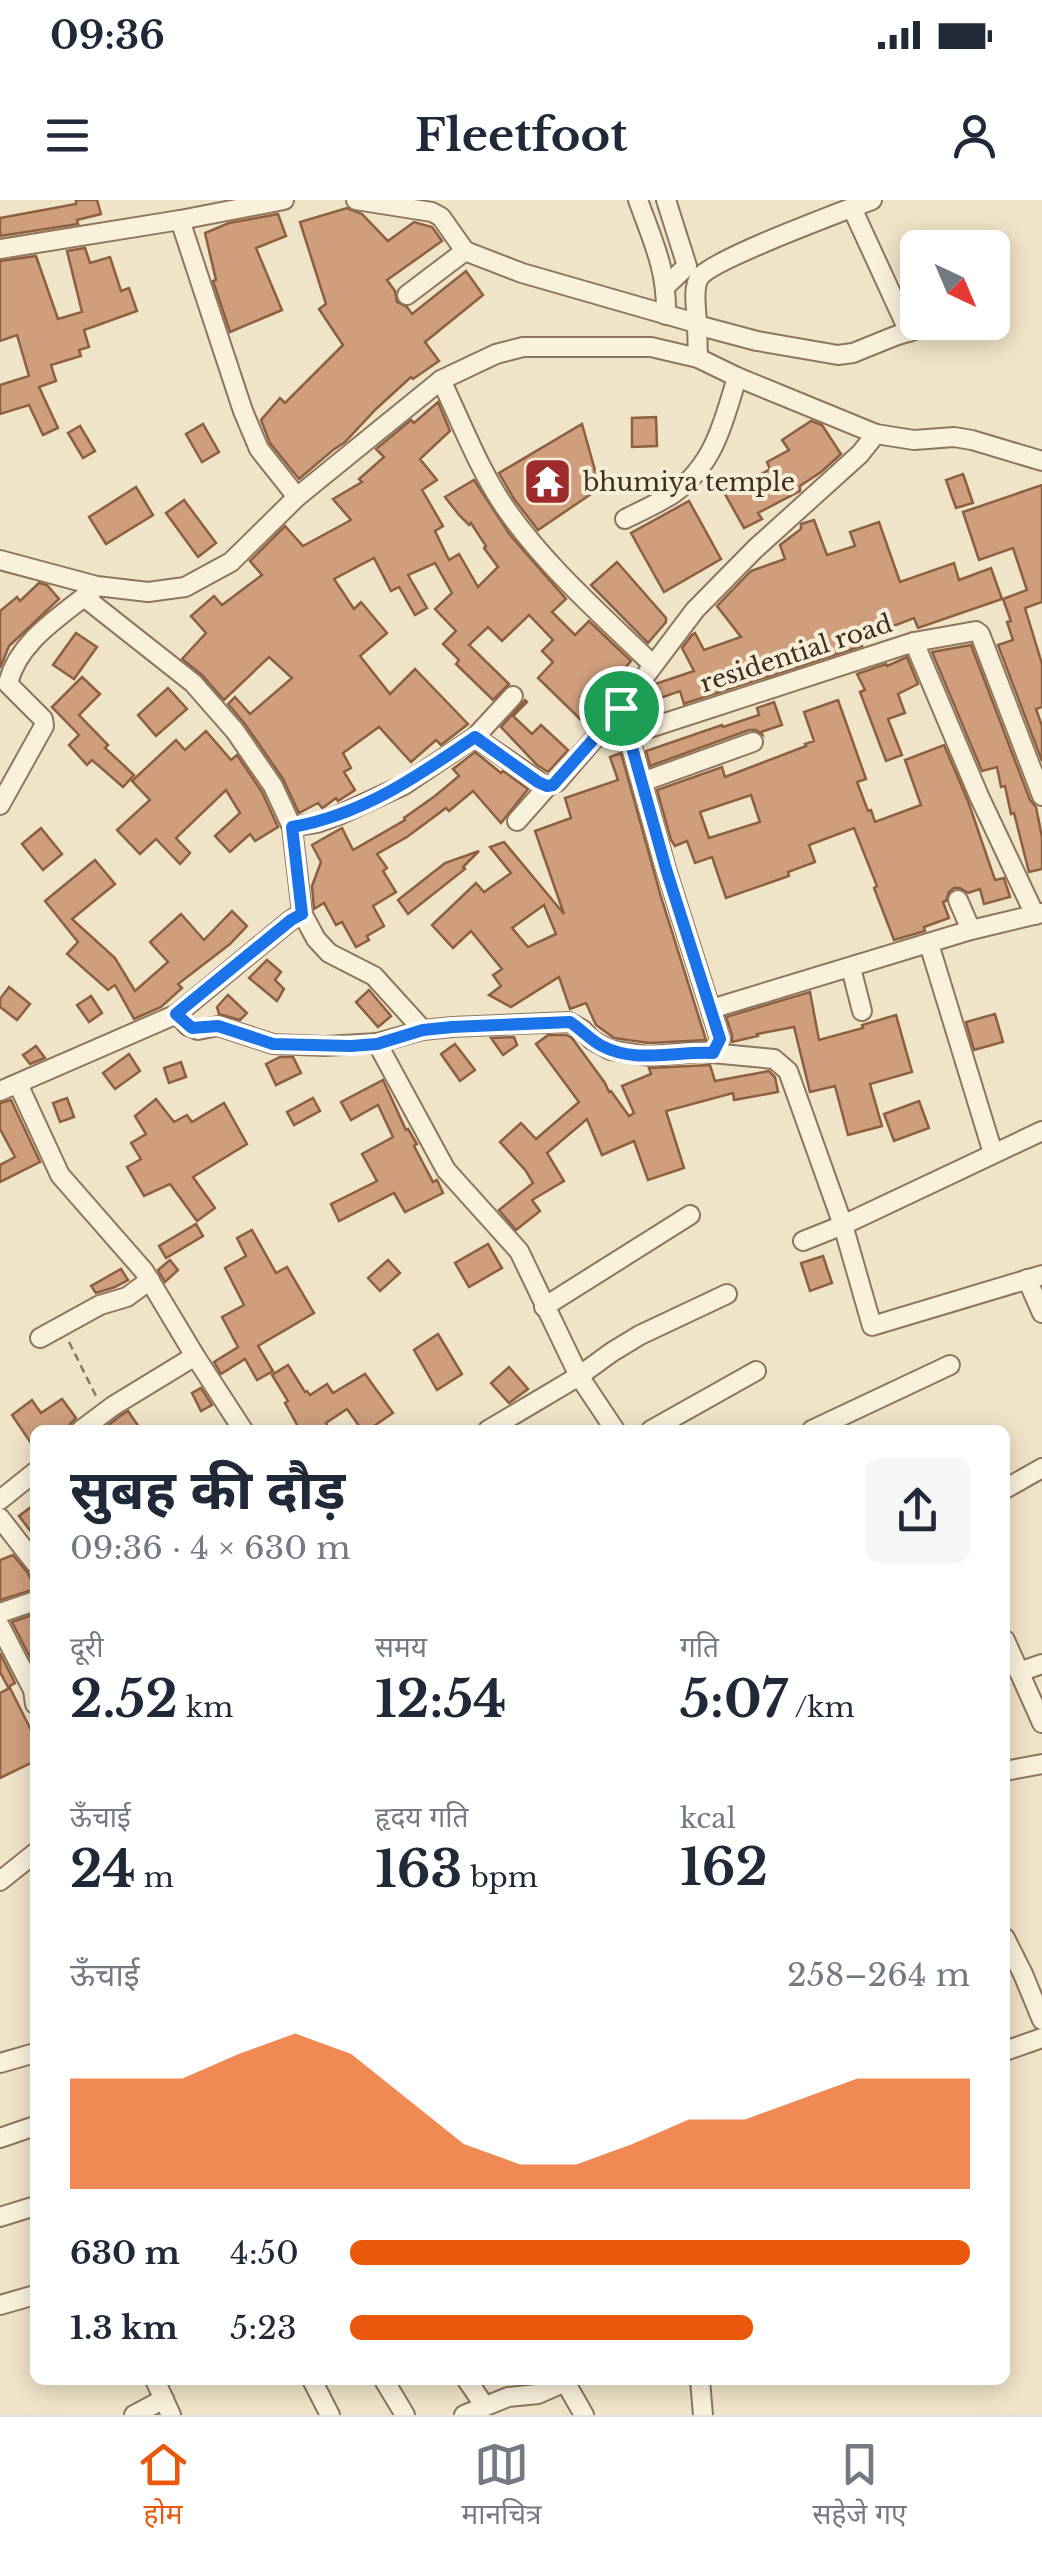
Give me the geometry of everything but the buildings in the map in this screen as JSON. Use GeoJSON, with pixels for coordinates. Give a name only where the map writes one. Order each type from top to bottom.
{"type":"FeatureCollection","features":[{"type":"Feature","properties":{"kind":"street"},"geometry":{"type":"LineString","coordinates":[[0,249],[284,200]]}},
{"type":"Feature","properties":{"kind":"street"},"geometry":{"type":"LineString","coordinates":[[356,200],[438,214],[465,250],[522,273],[757,341],[838,355],[900,335]]}},
{"type":"Feature","properties":{"kind":"street"},"geometry":{"type":"LineString","coordinates":[[638,200],[663,269],[666,315]]}},
{"type":"Feature","properties":{"kind":"street"},"geometry":{"type":"LineString","coordinates":[[666,200],[687,266],[666,286]]}},
{"type":"Feature","properties":{"kind":"street"},"geometry":{"type":"LineString","coordinates":[[698,358],[696,288],[708,269],[872,200]]}},
{"type":"Feature","properties":{"kind":"street"},"geometry":{"type":"LineString","coordinates":[[852,208],[900,312]]}},
{"type":"Feature","properties":{"kind":"street"},"geometry":{"type":"LineString","coordinates":[[180,220],[248,424],[259,449],[297,497]]}},
{"type":"Feature","properties":{"kind":"street"},"geometry":{"type":"LineString","coordinates":[[407,295],[465,250]]}},
{"type":"Feature","properties":{"kind":"street"},"geometry":{"type":"LineString","coordinates":[[0,560],[90,592],[186,588],[231,562],[297,497],[440,380],[496,354],[523,348],[651,347],[698,358],[876,434],[914,440],[972,440],[1042,462]]}},
{"type":"Feature","properties":{"kind":"street"},"geometry":{"type":"LineString","coordinates":[[625,520],[676,492],[701,468],[718,442],[737,377]]}},
{"type":"Feature","properties":{"kind":"street"},"geometry":{"type":"LineString","coordinates":[[440,380],[484,472],[524,534],[553,568],[653,665]]}},
{"type":"Feature","properties":{"kind":"street"},"geometry":{"type":"LineString","coordinates":[[517,821],[547,786],[557,782],[621,708],[721,583],[860,454],[876,434]]}},
{"type":"Feature","properties":{"kind":"street"},"geometry":{"type":"LineString","coordinates":[[0,805],[45,722],[8,684],[15,662],[36,638],[90,592]]}},
{"type":"Feature","properties":{"kind":"street"},"geometry":{"type":"LineString","coordinates":[[90,592],[193,683],[258,763],[292,827],[302,914],[316,939],[330,953],[374,976],[423,1030]]}},
{"type":"Feature","properties":{"kind":"street","name":"residential road"},"geometry":{"type":"LineString","coordinates":[[628,734],[914,642],[976,630],[1042,796]]}},
{"type":"Feature","properties":{"kind":"street"},"geometry":{"type":"LineString","coordinates":[[711,1009],[970,930],[1038,914],[979,796],[914,642]]}},
{"type":"Feature","properties":{"kind":"street"},"geometry":{"type":"LineString","coordinates":[[292,827],[376,800],[404,785],[475,737],[513,696]]}},
{"type":"Feature","properties":{"kind":"street"},"geometry":{"type":"LineString","coordinates":[[621,708],[666,869],[720,1039],[713,1053]]}},
{"type":"Feature","properties":{"kind":"street"},"geometry":{"type":"LineString","coordinates":[[475,737],[547,786]]}},
{"type":"Feature","properties":{"kind":"street"},"geometry":{"type":"LineString","coordinates":[[642,782],[754,742]]}},
{"type":"Feature","properties":{"kind":"street"},"geometry":{"type":"LineString","coordinates":[[958,900],[970,930]]}},
{"type":"Feature","properties":{"kind":"street"},"geometry":{"type":"LineString","coordinates":[[0,1091],[176,1014],[302,914]]}},
{"type":"Feature","properties":{"kind":"street"},"geometry":{"type":"LineString","coordinates":[[929,944],[993,1152]]}},
{"type":"Feature","properties":{"kind":"street"},"geometry":{"type":"LineString","coordinates":[[851,968],[862,1011]]}},
{"type":"Feature","properties":{"kind":"street"},"geometry":{"type":"LineString","coordinates":[[176,1014],[192,1028],[218,1026],[273,1044],[351,1046],[377,1044],[423,1030],[570,1022],[610,1050],[648,1056],[713,1053],[774,1059],[788,1072],[843,1226],[872,1326],[1034,1277],[1042,1313]]}},
{"type":"Feature","properties":{"kind":"street"},"geometry":{"type":"LineString","coordinates":[[377,1044],[446,1170],[519,1251],[579,1376],[612,1425]]}},
{"type":"Feature","properties":{"kind":"street"},"geometry":{"type":"LineString","coordinates":[[18,1084],[60,1175],[144,1271],[240,1425]]}},
{"type":"Feature","properties":{"kind":"street"},"geometry":{"type":"LineString","coordinates":[[803,1241],[843,1226],[1042,1131]]}},
{"type":"Feature","properties":{"kind":"street"},"geometry":{"type":"LineString","coordinates":[[544,1307],[690,1214]]}},
{"type":"Feature","properties":{"kind":"street"},"geometry":{"type":"LineString","coordinates":[[40,1338],[100,1305],[127,1297],[150,1280]]}},
{"type":"Feature","properties":{"kind":"street"},"geometry":{"type":"LineString","coordinates":[[496,1425],[640,1336],[727,1294]]}},
{"type":"Feature","properties":{"kind":"street"},"geometry":{"type":"LineString","coordinates":[[88,1425],[195,1356]]}},
{"type":"Feature","properties":{"kind":"street"},"geometry":{"type":"LineString","coordinates":[[823,1425],[950,1365]]}},
{"type":"Feature","properties":{"kind":"street"},"geometry":{"type":"LineString","coordinates":[[660,1425],[756,1371]]}},
{"type":"Feature","properties":{"kind":"street"},"geometry":{"type":"LineString","coordinates":[[1010,1486],[1042,1468]]}},
{"type":"Feature","properties":{"kind":"street"},"geometry":{"type":"LineString","coordinates":[[0,1500],[30,1476]]}},
{"type":"Feature","properties":{"kind":"street"},"geometry":{"type":"LineString","coordinates":[[1,1522],[30,1557]]}},
{"type":"Feature","properties":{"kind":"street"},"geometry":{"type":"LineString","coordinates":[[0,1613],[30,1603]]}},
{"type":"Feature","properties":{"kind":"street"},"geometry":{"type":"LineString","coordinates":[[0,1626],[30,1684]]}},
{"type":"Feature","properties":{"kind":"street"},"geometry":{"type":"LineString","coordinates":[[1010,1651],[1042,1724]]}},
{"type":"Feature","properties":{"kind":"street"},"geometry":{"type":"LineString","coordinates":[[1019,1672],[1042,1664]]}},
{"type":"Feature","properties":{"kind":"street"},"geometry":{"type":"LineString","coordinates":[[1010,1769],[1042,1764]]}},
{"type":"Feature","properties":{"kind":"street"},"geometry":{"type":"LineString","coordinates":[[0,1881],[30,1857]]}},
{"type":"Feature","properties":{"kind":"street"},"geometry":{"type":"LineString","coordinates":[[1010,1948],[1042,2020]]}},
{"type":"Feature","properties":{"kind":"street"},"geometry":{"type":"LineString","coordinates":[[1010,2049],[1042,2038]]}},
{"type":"Feature","properties":{"kind":"street"},"geometry":{"type":"LineString","coordinates":[[0,2063],[30,2054]]}},
{"type":"Feature","properties":{"kind":"street"},"geometry":{"type":"LineString","coordinates":[[0,2138],[30,2128]]}},
{"type":"Feature","properties":{"kind":"street"},"geometry":{"type":"LineString","coordinates":[[0,2217],[30,2208]]}},
{"type":"Feature","properties":{"kind":"street"},"geometry":{"type":"LineString","coordinates":[[0,2304],[30,2296]]}},
{"type":"Feature","properties":{"kind":"street"},"geometry":{"type":"LineString","coordinates":[[315,2385],[330,2415]]}},
{"type":"Feature","properties":{"kind":"street"},"geometry":{"type":"LineString","coordinates":[[387,2385],[405,2415]]}},
{"type":"Feature","properties":{"kind":"street"},"geometry":{"type":"LineString","coordinates":[[470,2385],[484,2405]]}},
{"type":"Feature","properties":{"kind":"street"},"geometry":{"type":"LineString","coordinates":[[464,2415],[508,2397],[538,2394],[557,2385]]}},
{"type":"Feature","properties":{"kind":"street"},"geometry":{"type":"LineString","coordinates":[[568,2385],[584,2415]]}},
{"type":"Feature","properties":{"kind":"street"},"geometry":{"type":"LineString","coordinates":[[700,2385],[703,2415]]}},
{"type":"Feature","properties":{"kind":"street"},"geometry":{"type":"LineString","coordinates":[[134,2415],[168,2407]]}},
{"type":"Feature","properties":{"kind":"path"},"geometry":{"type":"LineString","coordinates":[[62,1327],[104,1413]]}},
{"type":"Feature","properties":{"kind":"place","name":"bhumiya temple"},"geometry":{"type":"Point","coordinates":[548,482]}},
{"type":"Feature","properties":{"kind":"route"},"geometry":{"type":"LineString","coordinates":[[621,708],[666,869],[720,1039],[713,1053],[648,1056],[610,1050],[570,1022],[423,1030],[377,1044],[351,1046],[273,1044],[218,1026],[198,1030],[176,1014],[302,914],[292,827],[376,800],[475,737],[538,782],[553,785],[621,708]]}}]}
